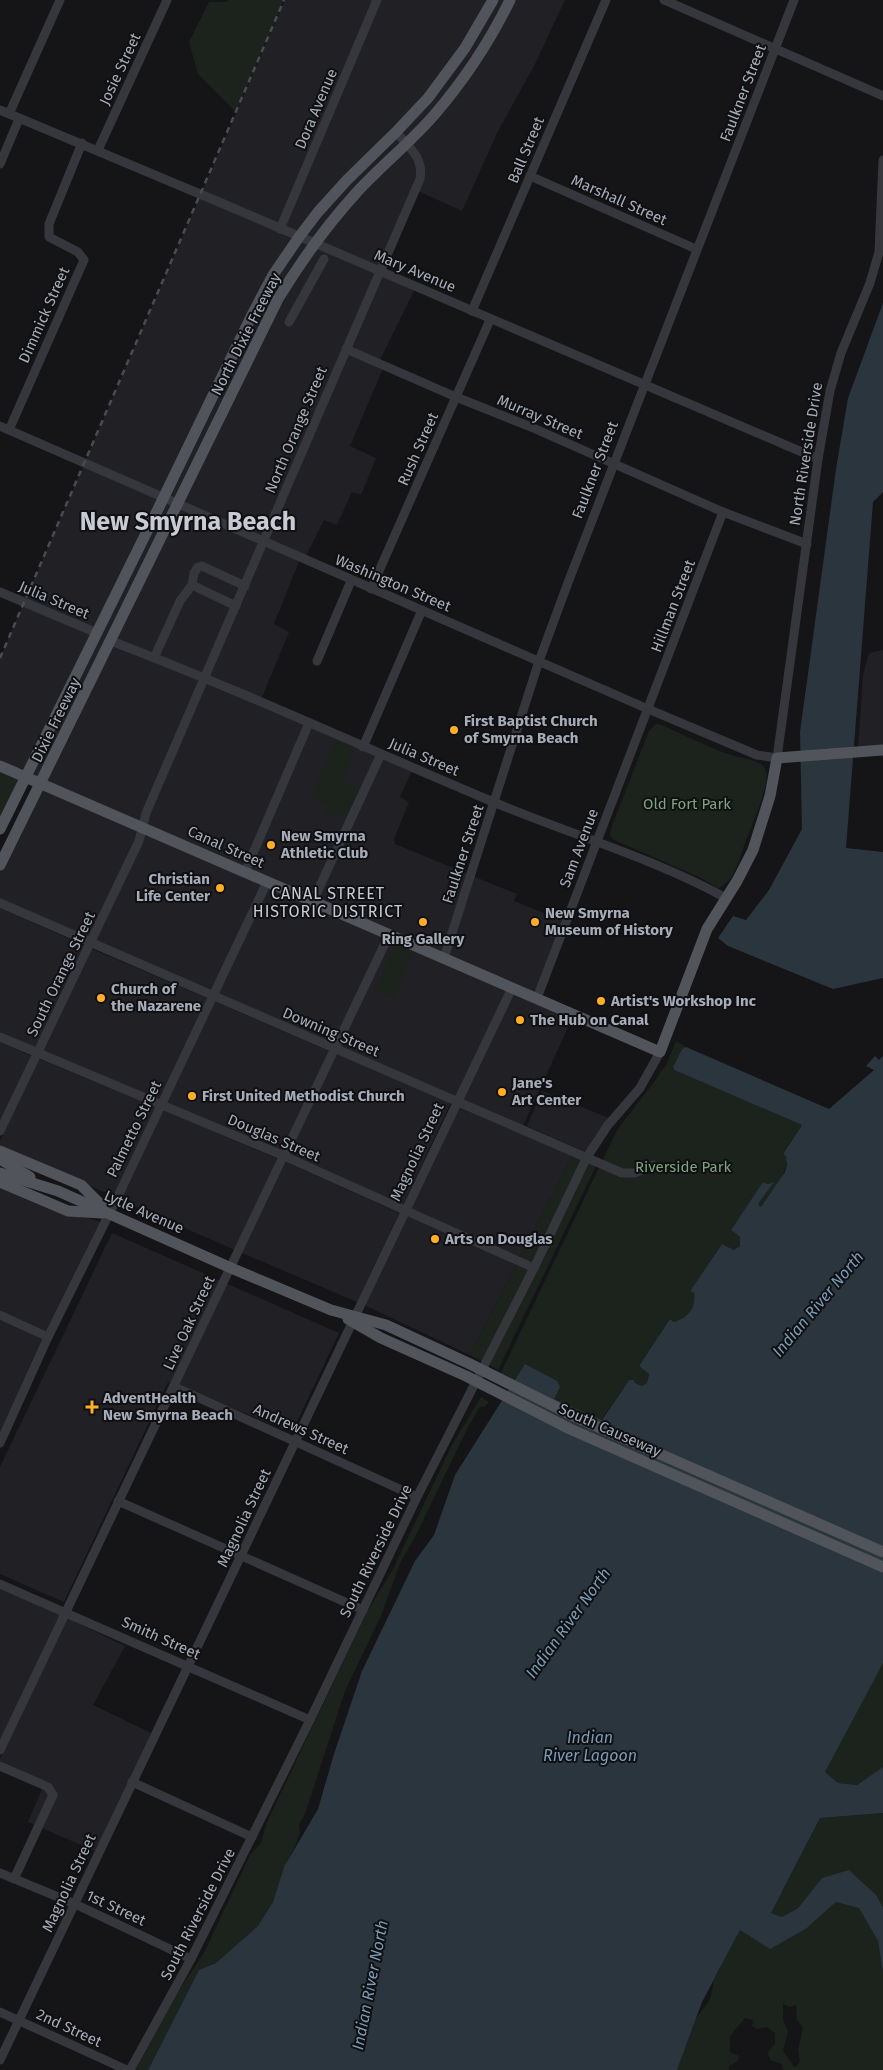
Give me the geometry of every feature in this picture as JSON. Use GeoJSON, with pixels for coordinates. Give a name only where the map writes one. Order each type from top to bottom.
{"type":"FeatureCollection","features":[{"type":"Feature","properties":{"kind":"main road","name":"North Dixie Freeway"},"geometry":{"type":"LineString","coordinates":[[123,581],[252,315],[274,275],[299,237],[347,180],[420,108],[475,33],[493,0]]}},
{"type":"Feature","properties":{"kind":"main road","name":"North Dixie Freeway"},"geometry":{"type":"LineString","coordinates":[[138,588],[268,317],[291,278],[314,244],[358,192],[407,144],[460,83],[483,50],[510,0]]}},
{"type":"Feature","properties":{"kind":"main road","name":"Dixie Freeway"},"geometry":{"type":"LineString","coordinates":[[0,829],[123,581]]}},
{"type":"Feature","properties":{"kind":"main road","name":"Dixie Freeway"},"geometry":{"type":"LineString","coordinates":[[0,864],[138,588]]}},
{"type":"Feature","properties":{"kind":"main road"},"geometry":{"type":"LineString","coordinates":[[111,641],[109,628],[117,592]]}},
{"type":"Feature","properties":{"kind":"main road"},"geometry":{"type":"LineString","coordinates":[[96,673],[99,645],[97,633]]}},
{"type":"Feature","properties":{"kind":"main road"},"geometry":{"type":"LineString","coordinates":[[660,1052],[707,929],[745,867],[753,850],[770,796],[778,758],[883,750]]}},
{"type":"Feature","properties":{"kind":"main road","name":"Canal Street"},"geometry":{"type":"LineString","coordinates":[[0,766],[660,1052]]}},
{"type":"Feature","properties":{"kind":"main road"},"geometry":{"type":"LineString","coordinates":[[1,1157],[81,1185],[109,1213]]}},
{"type":"Feature","properties":{"kind":"main road","name":"Lytle Avenue"},"geometry":{"type":"LineString","coordinates":[[1,1157],[45,1186]]}},
{"type":"Feature","properties":{"kind":"main road","name":"Lytle Avenue"},"geometry":{"type":"LineString","coordinates":[[0,1173],[45,1186],[231,1268]]}},
{"type":"Feature","properties":{"kind":"main road"},"geometry":{"type":"LineString","coordinates":[[0,1182],[68,1211],[109,1213]]}},
{"type":"Feature","properties":{"kind":"main road","name":"South Causeway"},"geometry":{"type":"LineString","coordinates":[[231,1268],[331,1310],[381,1338],[466,1376],[537,1414],[883,1567]]}},
{"type":"Feature","properties":{"kind":"main road","name":"South Causeway"},"geometry":{"type":"LineString","coordinates":[[331,1310],[386,1326],[422,1341],[578,1418],[883,1552]]}},
{"type":"Feature","properties":{"kind":"street"},"geometry":{"type":"LineString","coordinates":[[9,114],[60,0]]}},
{"type":"Feature","properties":{"kind":"street","name":"Josie Street"},"geometry":{"type":"LineString","coordinates":[[98,150],[167,0]]}},
{"type":"Feature","properties":{"kind":"street","name":"Dora Avenue"},"geometry":{"type":"LineString","coordinates":[[280,228],[377,0]]}},
{"type":"Feature","properties":{"kind":"street","name":"Ball Street"},"geometry":{"type":"LineString","coordinates":[[472,311],[606,0]]}},
{"type":"Feature","properties":{"kind":"street"},"geometry":{"type":"LineString","coordinates":[[664,0],[883,96]]}},
{"type":"Feature","properties":{"kind":"street","name":"Faulkner Street"},"geometry":{"type":"LineString","coordinates":[[444,958],[540,661],[613,463],[794,0]]}},
{"type":"Feature","properties":{"kind":"street","name":"Mary Avenue"},"geometry":{"type":"LineString","coordinates":[[0,110],[98,150],[818,460]]}},
{"type":"Feature","properties":{"kind":"street"},"geometry":{"type":"LineString","coordinates":[[0,164],[19,118]]}},
{"type":"Feature","properties":{"kind":"street","name":"North Orange Street"},"geometry":{"type":"LineString","coordinates":[[142,827],[146,813],[420,179],[420,162],[396,132]]}},
{"type":"Feature","properties":{"kind":"street","name":"Dimmick Street"},"geometry":{"type":"LineString","coordinates":[[4,428],[84,260],[78,252],[49,237],[48,224],[82,144]]}},
{"type":"Feature","properties":{"kind":"street","name":"North Riverside Drive"},"geometry":{"type":"LineString","coordinates":[[778,758],[818,460],[830,391],[841,353],[870,283],[879,252],[883,160]]}},
{"type":"Feature","properties":{"kind":"street","name":"Marshall Street"},"geometry":{"type":"LineString","coordinates":[[530,176],[696,249]]}},
{"type":"Feature","properties":{"kind":"street"},"geometry":{"type":"LineString","coordinates":[[289,322],[324,259]]}},
{"type":"Feature","properties":{"kind":"street","name":"Rush Street"},"geometry":{"type":"LineString","coordinates":[[371,589],[490,320]]}},
{"type":"Feature","properties":{"kind":"street","name":"Murray Street"},"geometry":{"type":"LineString","coordinates":[[346,349],[723,512],[807,544]]}},
{"type":"Feature","properties":{"kind":"street","name":"Washington Street"},"geometry":{"type":"LineString","coordinates":[[4,428],[648,709],[757,755],[778,758]]}},
{"type":"Feature","properties":{"kind":"street","name":"Hillman Street"},"geometry":{"type":"LineString","coordinates":[[648,709],[723,512]]}},
{"type":"Feature","properties":{"kind":"street"},"geometry":{"type":"LineString","coordinates":[[154,658],[180,601],[192,585],[194,573],[198,567],[202,566],[245,586]]}},
{"type":"Feature","properties":{"kind":"street"},"geometry":{"type":"LineString","coordinates":[[317,661],[352,581]]}},
{"type":"Feature","properties":{"kind":"street"},"geometry":{"type":"LineString","coordinates":[[192,585],[236,606]]}},
{"type":"Feature","properties":{"kind":"street","name":"Julia Street"},"geometry":{"type":"LineString","coordinates":[[0,592],[97,633]]}},
{"type":"Feature","properties":{"kind":"street"},"geometry":{"type":"LineString","coordinates":[[363,746],[422,610]]}},
{"type":"Feature","properties":{"kind":"street","name":"Julia Street"},"geometry":{"type":"LineString","coordinates":[[111,641],[494,802],[597,841],[698,883],[726,898]]}},
{"type":"Feature","properties":{"kind":"street","name":"Sam Avenue"},"geometry":{"type":"LineString","coordinates":[[537,998],[648,709]]}},
{"type":"Feature","properties":{"kind":"street"},"geometry":{"type":"LineString","coordinates":[[245,872],[309,723]]}},
{"type":"Feature","properties":{"kind":"street"},"geometry":{"type":"LineString","coordinates":[[313,901],[381,754]]}},
{"type":"Feature","properties":{"kind":"street","name":"South Orange Street"},"geometry":{"type":"LineString","coordinates":[[0,1131],[139,841],[142,827]]}},
{"type":"Feature","properties":{"kind":"street","name":"Palmetto Street"},"geometry":{"type":"LineString","coordinates":[[0,1443],[48,1337],[268,882]]}},
{"type":"Feature","properties":{"kind":"street","name":"Downing Street"},"geometry":{"type":"LineString","coordinates":[[0,903],[90,944],[457,1100],[622,1173],[636,1173],[653,1165]]}},
{"type":"Feature","properties":{"kind":"street","name":"Live Oak Street"},"geometry":{"type":"LineString","coordinates":[[0,1750],[118,1501],[175,1387],[389,935]]}},
{"type":"Feature","properties":{"kind":"street","name":"Magnolia Street"},"geometry":{"type":"LineString","coordinates":[[0,2060],[188,1665],[242,1557],[294,1441],[512,988]]}},
{"type":"Feature","properties":{"kind":"street","name":"Douglas Street"},"geometry":{"type":"LineString","coordinates":[[0,1037],[284,1156],[534,1268]]}},
{"type":"Feature","properties":{"kind":"street","name":"South Riverside Drive"},"geometry":{"type":"LineString","coordinates":[[128,2070],[192,1959],[417,1497],[534,1268],[587,1158],[608,1125],[640,1088],[660,1052]]}},
{"type":"Feature","properties":{"kind":"street"},"geometry":{"type":"LineString","coordinates":[[0,1315],[48,1337]]}},
{"type":"Feature","properties":{"kind":"street","name":"Andrews Street"},"geometry":{"type":"LineString","coordinates":[[175,1387],[417,1497]]}},
{"type":"Feature","properties":{"kind":"street"},"geometry":{"type":"LineString","coordinates":[[118,1501],[363,1610]]}},
{"type":"Feature","properties":{"kind":"street","name":"Smith Street"},"geometry":{"type":"LineString","coordinates":[[0,1584],[310,1720]]}},
{"type":"Feature","properties":{"kind":"street"},"geometry":{"type":"LineString","coordinates":[[0,1766],[48,1786],[53,1795],[14,1879]]}},
{"type":"Feature","properties":{"kind":"street"},"geometry":{"type":"LineString","coordinates":[[132,1782],[252,1837]]}},
{"type":"Feature","properties":{"kind":"street","name":"1st Street"},"geometry":{"type":"LineString","coordinates":[[0,1873],[74,1904],[192,1959]]}},
{"type":"Feature","properties":{"kind":"street","name":"2nd Street"},"geometry":{"type":"LineString","coordinates":[[0,2012],[128,2070]]}},
{"type":"Feature","properties":{"kind":"shaded area"},"geometry":{"type":"Polygon","coordinates":[[[285,0],[565,0],[535,64],[498,131],[462,211],[416,190],[379,271],[416,287],[378,364],[384,366],[350,446],[376,458],[361,495],[352,492],[337,525],[324,520],[304,560],[300,559],[274,624],[289,632],[260,702],[413,768],[400,797],[409,802],[394,839],[395,844],[517,894],[514,901],[566,922],[537,998],[574,1014],[522,1128],[0,903],[0,865],[41,783],[0,766],[0,658],[285,0]]]}},
{"type":"Feature","properties":{"kind":"shaded area"},"geometry":{"type":"Polygon","coordinates":[[[883,650],[883,746],[858,748],[863,675],[869,653],[883,650]]]}},
{"type":"Feature","properties":{"kind":"shaded area"},"geometry":{"type":"Polygon","coordinates":[[[0,908],[85,946],[36,1048],[0,1032],[0,908]]]}},
{"type":"Feature","properties":{"kind":"shaded area"},"geometry":{"type":"Polygon","coordinates":[[[92,949],[207,998],[159,1099],[43,1051],[92,949]]]}},
{"type":"Feature","properties":{"kind":"shaded area"},"geometry":{"type":"Polygon","coordinates":[[[214,1001],[329,1051],[282,1151],[167,1102],[214,1001]]]}},
{"type":"Feature","properties":{"kind":"shaded area"},"geometry":{"type":"Polygon","coordinates":[[[0,1042],[32,1056],[0,1122],[0,1042]]]}},
{"type":"Feature","properties":{"kind":"shaded area"},"geometry":{"type":"Polygon","coordinates":[[[337,1054],[451,1102],[403,1205],[289,1154],[337,1054]]]}},
{"type":"Feature","properties":{"kind":"shaded area"},"geometry":{"type":"Polygon","coordinates":[[[39,1059],[156,1107],[113,1196],[0,1146],[0,1141],[39,1059]]]}},
{"type":"Feature","properties":{"kind":"shaded area"},"geometry":{"type":"Polygon","coordinates":[[[542,1091],[609,1118],[586,1152],[527,1126],[542,1091]]]}},
{"type":"Feature","properties":{"kind":"shaded area"},"geometry":{"type":"Polygon","coordinates":[[[459,1106],[572,1156],[520,1257],[411,1208],[459,1106]]]}},
{"type":"Feature","properties":{"kind":"shaded area"},"geometry":{"type":"Polygon","coordinates":[[[163,1110],[278,1159],[235,1250],[120,1200],[163,1110]]]}},
{"type":"Feature","properties":{"kind":"shaded area"},"geometry":{"type":"Polygon","coordinates":[[[286,1162],[399,1213],[357,1302],[242,1253],[286,1162]]]}},
{"type":"Feature","properties":{"kind":"shaded area"},"geometry":{"type":"Polygon","coordinates":[[[0,1186],[100,1222],[46,1331],[0,1310],[0,1186]]]}},
{"type":"Feature","properties":{"kind":"shaded area"},"geometry":{"type":"Polygon","coordinates":[[[407,1216],[516,1265],[470,1355],[364,1305],[407,1216]]]}},
{"type":"Feature","properties":{"kind":"shaded area","name":"AdventHealth New Smyrna Beach"},"geometry":{"type":"Polygon","coordinates":[[[112,1233],[339,1333],[292,1432],[168,1382],[64,1602],[0,1574],[0,1467],[112,1233]]]}},
{"type":"Feature","properties":{"kind":"shaded area"},"geometry":{"type":"Polygon","coordinates":[[[0,1320],[42,1339],[0,1432],[0,1320]]]}},
{"type":"Feature","properties":{"kind":"shaded area"},"geometry":{"type":"Polygon","coordinates":[[[0,1589],[60,1614],[0,1741],[0,1589]]]}},
{"type":"Feature","properties":{"kind":"shaded area"},"geometry":{"type":"Polygon","coordinates":[[[67,1618],[125,1646],[93,1705],[151,1733],[95,1851],[28,1822],[43,1787],[0,1768],[0,1759],[67,1618]]]}},
{"type":"Feature","properties":{"kind":"green space"},"geometry":{"type":"Polygon","coordinates":[[[228,0],[284,0],[236,112],[198,74],[189,42],[209,2],[227,2],[228,0]]]}},
{"type":"Feature","properties":{"kind":"green space","name":"Old Fort Park"},"geometry":{"type":"Polygon","coordinates":[[[656,724],[725,753],[758,763],[766,771],[767,777],[763,795],[736,868],[729,880],[718,888],[701,878],[612,839],[610,834],[649,731],[656,724]]]}},
{"type":"Feature","properties":{"kind":"green space"},"geometry":{"type":"Polygon","coordinates":[[[337,735],[357,744],[343,780],[355,786],[362,794],[351,819],[335,813],[333,819],[324,811],[326,806],[311,798],[337,735]]]}},
{"type":"Feature","properties":{"kind":"green space"},"geometry":{"type":"Polygon","coordinates":[[[0,766],[27,777],[0,829],[0,766]]]}},
{"type":"Feature","properties":{"kind":"green space"},"geometry":{"type":"Polygon","coordinates":[[[399,943],[416,949],[394,997],[372,988],[379,983],[394,945],[399,943]]]}},
{"type":"Feature","properties":{"kind":"green space","name":"Riverside Park"},"geometry":{"type":"Polygon","coordinates":[[[676,1041],[686,1047],[682,1049],[673,1067],[674,1070],[802,1125],[783,1153],[787,1156],[787,1162],[782,1176],[774,1189],[761,1207],[758,1204],[773,1182],[768,1184],[764,1182],[731,1230],[740,1237],[740,1246],[734,1250],[722,1244],[690,1291],[694,1293],[694,1304],[690,1312],[674,1322],[670,1319],[639,1366],[649,1373],[647,1383],[642,1386],[635,1383],[634,1380],[629,1380],[591,1434],[496,1383],[617,1130],[666,1065],[676,1041]]]}},
{"type":"Feature","properties":{"kind":"green space"},"geometry":{"type":"Polygon","coordinates":[[[572,1156],[582,1160],[533,1263],[520,1257],[572,1156]]]}},
{"type":"Feature","properties":{"kind":"green space"},"geometry":{"type":"Polygon","coordinates":[[[589,1163],[596,1166],[498,1370],[489,1365],[540,1266],[589,1163]]]}},
{"type":"Feature","properties":{"kind":"green space"},"geometry":{"type":"Polygon","coordinates":[[[516,1265],[529,1271],[482,1361],[470,1355],[516,1265]]]}},
{"type":"Feature","properties":{"kind":"green space"},"geometry":{"type":"Polygon","coordinates":[[[481,1397],[489,1402],[485,1406],[480,1407],[469,1425],[415,1537],[400,1563],[381,1616],[345,1691],[305,1814],[299,1825],[300,1833],[284,1868],[273,1902],[258,1926],[216,1963],[199,1970],[148,2070],[136,2070],[166,2010],[205,1951],[250,1855],[261,1843],[267,1822],[368,1610],[392,1571],[452,1445],[481,1397]]]}},
{"type":"Feature","properties":{"kind":"green space"},"geometry":{"type":"Polygon","coordinates":[[[883,1652],[883,1767],[857,1785],[838,1783],[827,1785],[824,1762],[883,1652]]]}},
{"type":"Feature","properties":{"kind":"green space"},"geometry":{"type":"Polygon","coordinates":[[[883,1813],[883,1907],[876,1895],[822,1878],[798,1908],[782,1917],[771,1913],[777,1896],[783,1891],[820,1818],[883,1813]]]}},
{"type":"Feature","properties":{"kind":"green space"},"geometry":{"type":"Polygon","coordinates":[[[836,1902],[859,1907],[878,1941],[883,1973],[883,2070],[784,2070],[781,2064],[770,2060],[768,2052],[775,2044],[775,2033],[767,2027],[757,2029],[752,2026],[753,2020],[745,2018],[730,2036],[730,2052],[739,2056],[737,2062],[729,2066],[729,2070],[677,2070],[696,2018],[710,2000],[714,1980],[740,1930],[807,1928],[836,1902]],[[783,2004],[783,2019],[788,2032],[783,2051],[795,2068],[800,2062],[798,2050],[803,2028],[797,2020],[796,2005],[790,2007],[783,2004]]]}},
{"type":"Feature","properties":{"kind":"water"},"geometry":{"type":"Polygon","coordinates":[[[883,303],[883,492],[873,502],[846,848],[883,852],[883,978],[833,989],[728,946],[718,938],[733,916],[746,920],[769,890],[802,829],[800,732],[836,469],[848,398],[883,303]]]}},
{"type":"Feature","properties":{"kind":"water","name":"Indian River Lagoon"},"geometry":{"type":"Polygon","coordinates":[[[686,1047],[829,1109],[874,1070],[866,1066],[875,1056],[879,1060],[883,1056],[883,1663],[825,1772],[838,1783],[857,1785],[883,1767],[883,1813],[820,1818],[771,1913],[782,1917],[798,1908],[822,1878],[849,1870],[876,1895],[883,1907],[883,1973],[878,1941],[859,1908],[836,1902],[807,1928],[770,1949],[740,1930],[702,2002],[677,2070],[148,2070],[199,1970],[216,1963],[258,1926],[273,1902],[284,1867],[318,1809],[362,1671],[415,1561],[434,1535],[455,1475],[525,1364],[557,1381],[560,1387],[554,1399],[602,1420],[629,1380],[634,1380],[635,1383],[642,1386],[647,1383],[649,1374],[639,1366],[670,1319],[674,1322],[690,1312],[694,1304],[694,1293],[690,1291],[722,1244],[734,1250],[740,1246],[740,1237],[731,1230],[763,1182],[768,1184],[774,1182],[758,1204],[761,1207],[785,1172],[787,1165],[786,1156],[783,1154],[802,1125],[674,1070],[673,1067],[682,1049],[686,1047]]]}},
{"type":"Feature","properties":{"kind":"railway"},"geometry":{"type":"LineString","coordinates":[[0,658],[284,0]]}},
{"type":"Feature","properties":{"kind":"place","name":"First Baptist Church of Smyrna Beach"},"geometry":{"type":"Point","coordinates":[454,730]}},
{"type":"Feature","properties":{"kind":"place","name":"New Smyrna Athletic Club"},"geometry":{"type":"Point","coordinates":[271,845]}},
{"type":"Feature","properties":{"kind":"place","name":"Christian Life Center"},"geometry":{"type":"Point","coordinates":[220,888]}},
{"type":"Feature","properties":{"kind":"place","name":"Ring Gallery"},"geometry":{"type":"Point","coordinates":[423,922]}},
{"type":"Feature","properties":{"kind":"place","name":"New Smyrna Museum of History"},"geometry":{"type":"Point","coordinates":[535,922]}},
{"type":"Feature","properties":{"kind":"place","name":"Church of the Nazarene"},"geometry":{"type":"Point","coordinates":[101,998]}},
{"type":"Feature","properties":{"kind":"place","name":"Artist's Workshop Inc"},"geometry":{"type":"Point","coordinates":[601,1001]}},
{"type":"Feature","properties":{"kind":"place","name":"The Hub on Canal"},"geometry":{"type":"Point","coordinates":[520,1020]}},
{"type":"Feature","properties":{"kind":"place","name":"Jane's Art Center"},"geometry":{"type":"Point","coordinates":[502,1092]}},
{"type":"Feature","properties":{"kind":"place","name":"First United Methodist Church"},"geometry":{"type":"Point","coordinates":[192,1096]}},
{"type":"Feature","properties":{"kind":"place","name":"Arts on Douglas"},"geometry":{"type":"Point","coordinates":[435,1239]}},
{"type":"Feature","properties":{"kind":"place","name":"AdventHealth New Smyrna Beach"},"geometry":{"type":"Point","coordinates":[92,1407]}},
{"type":"Feature","properties":{"kind":"district","name":"New Smyrna Beach"},"geometry":{"type":"Point","coordinates":[188,522]}},
{"type":"Feature","properties":{"kind":"district","name":"CANAL STREET HISTORIC DISTRICT"},"geometry":{"type":"Point","coordinates":[328,902]}},
{"type":"Feature","properties":{"kind":"water label","name":"Indian River North"},"geometry":{"type":"Point","coordinates":[818,1304]}},
{"type":"Feature","properties":{"kind":"water label","name":"Indian River North"},"geometry":{"type":"Point","coordinates":[568,1623]}},
{"type":"Feature","properties":{"kind":"water label","name":"Indian River North"},"geometry":{"type":"Point","coordinates":[370,1985]}}]}
